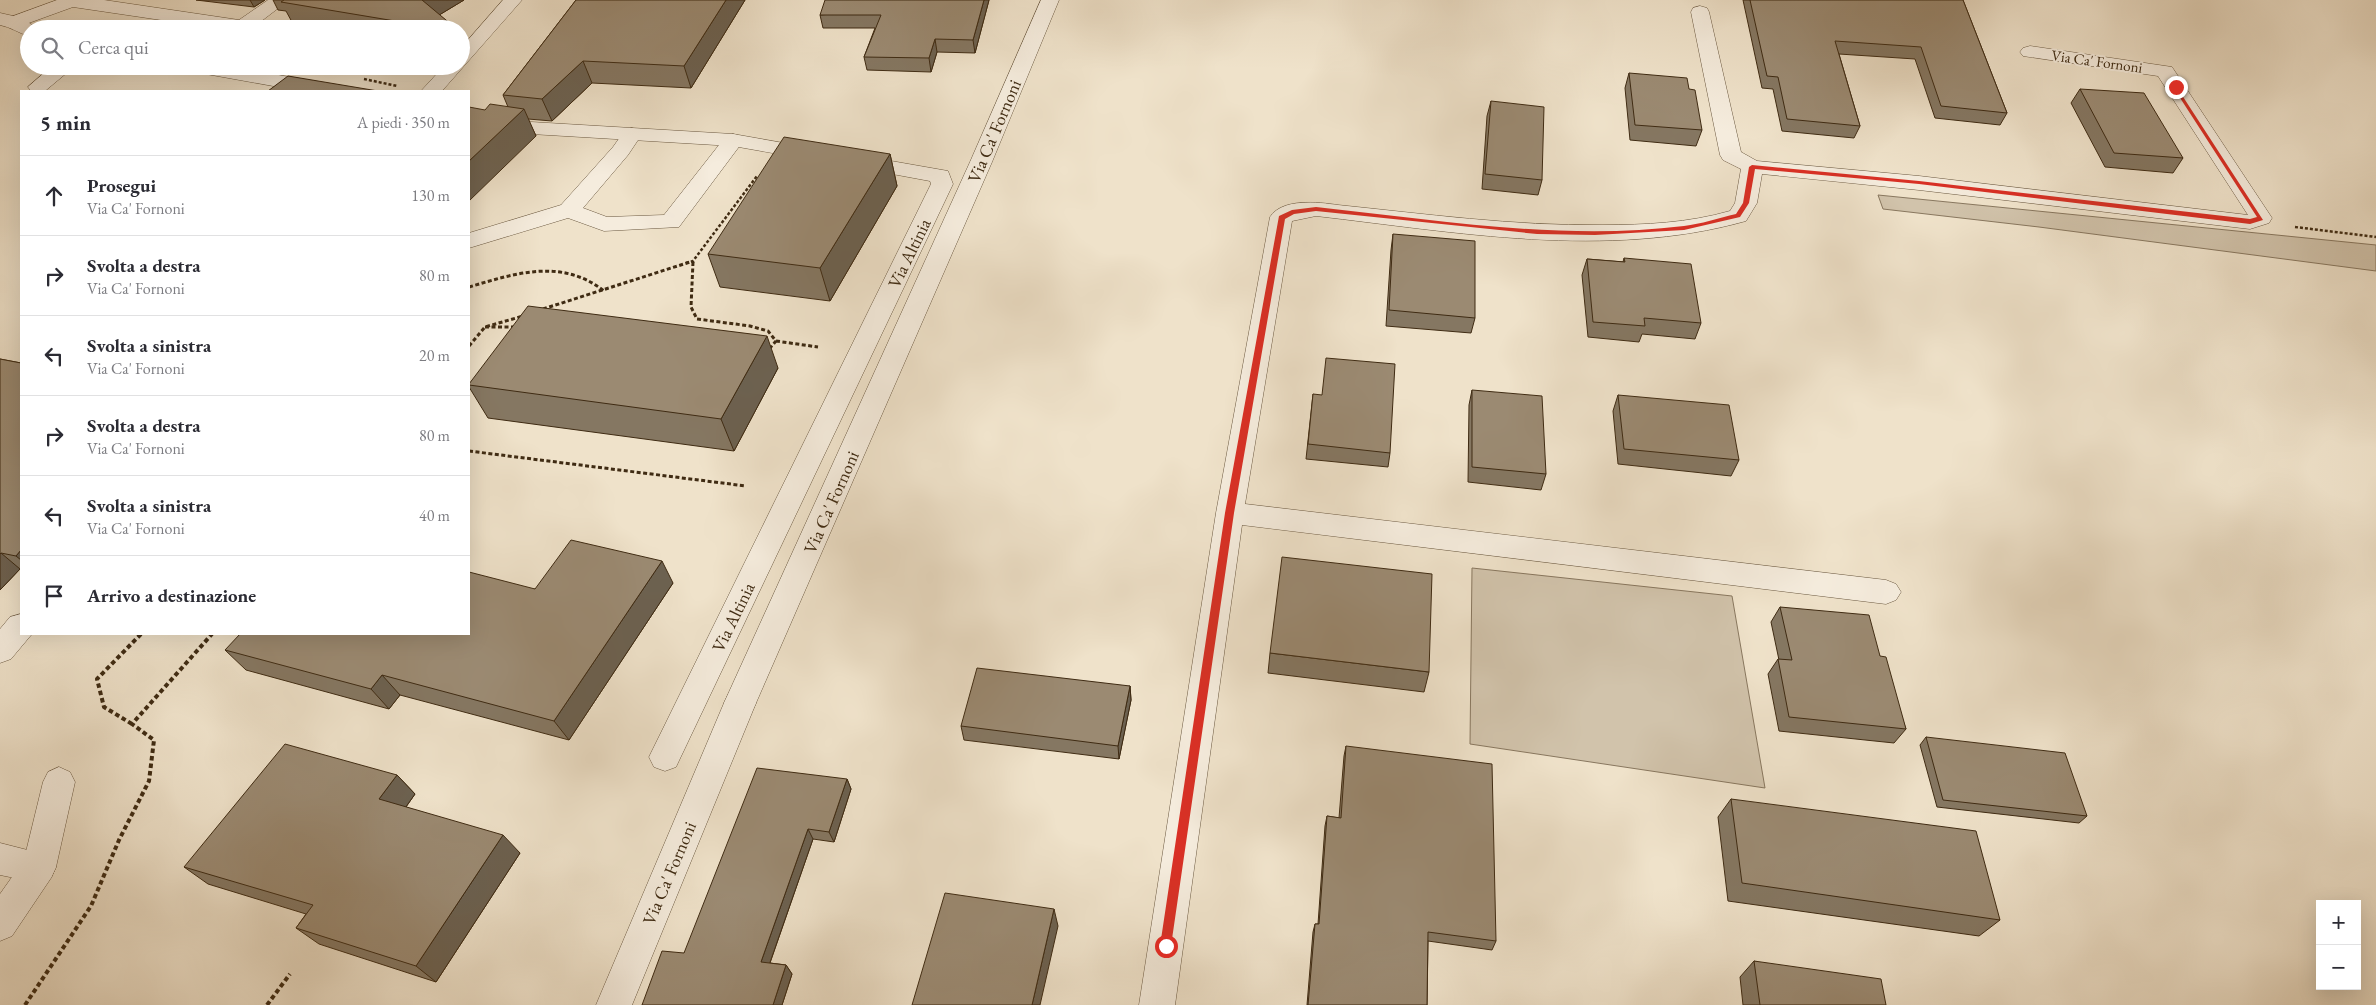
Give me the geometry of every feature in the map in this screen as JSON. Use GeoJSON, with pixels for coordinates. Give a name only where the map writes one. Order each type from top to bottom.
{"type":"FeatureCollection","features":[{"type":"Feature","properties":{"kind":"street"},"geometry":{"type":"LineString","coordinates":[[3,0],[15,24]]}},
{"type":"Feature","properties":{"kind":"street"},"geometry":{"type":"LineString","coordinates":[[25,20],[73,0],[203,20]]}},
{"type":"Feature","properties":{"kind":"street"},"geometry":{"type":"LineString","coordinates":[[251,20],[280,0]]}},
{"type":"Feature","properties":{"kind":"street"},"geometry":{"type":"LineString","coordinates":[[470,50],[514,0]]}},
{"type":"Feature","properties":{"kind":"street","name":"Via Ca' Fornoni"},"geometry":{"type":"LineString","coordinates":[[614,1005],[740,703],[981,162],[1050,0]]}},
{"type":"Feature","properties":{"kind":"street"},"geometry":{"type":"LineString","coordinates":[[1700,12],[1731,155],[1752,167],[1919,182],[2250,222]]}},
{"type":"Feature","properties":{"kind":"street","name":"Via Ca' Fornoni"},"geometry":{"type":"LineString","coordinates":[[2030,52],[2165,71],[2261,218],[2250,222]]}},
{"type":"Feature","properties":{"kind":"street"},"geometry":{"type":"LineString","coordinates":[[38,86],[53,75]]}},
{"type":"Feature","properties":{"kind":"street"},"geometry":{"type":"LineString","coordinates":[[245,75],[327,90]]}},
{"type":"Feature","properties":{"kind":"street"},"geometry":{"type":"LineString","coordinates":[[432,90],[447,75]]}},
{"type":"Feature","properties":{"kind":"street","name":"Via Altinia"},"geometry":{"type":"LineString","coordinates":[[470,117],[531,128],[733,140],[940,176],[942,184],[665,757]]}},
{"type":"Feature","properties":{"kind":"street"},"geometry":{"type":"LineString","coordinates":[[470,241],[568,210],[621,151],[632,134]]}},
{"type":"Feature","properties":{"kind":"street"},"geometry":{"type":"LineString","coordinates":[[568,210],[604,224],[671,222],[733,140]]}},
{"type":"Feature","properties":{"kind":"street"},"geometry":{"type":"LineString","coordinates":[[1157,1005],[1230,513],[1281,218],[1292,212],[1316,209],[1537,232],[1595,233],[1684,228],[1738,216],[1746,203],[1752,167]]}},
{"type":"Feature","properties":{"kind":"street"},"geometry":{"type":"LineString","coordinates":[[1230,513],[1886,592]]}},
{"type":"Feature","properties":{"kind":"street"},"geometry":{"type":"LineString","coordinates":[[0,650],[20,627]]}},
{"type":"Feature","properties":{"kind":"street"},"geometry":{"type":"LineString","coordinates":[[0,924],[39,867],[59,782]]}},
{"type":"Feature","properties":{"kind":"street"},"geometry":{"type":"LineString","coordinates":[[0,859],[39,867]]}},
{"type":"Feature","properties":{"kind":"path"},"geometry":{"type":"LineString","coordinates":[[757,175],[693,261],[690,307],[697,320],[750,326],[768,331],[776,341],[818,347]]}},
{"type":"Feature","properties":{"kind":"path"},"geometry":{"type":"LineString","coordinates":[[2250,222],[2376,237]]}},
{"type":"Feature","properties":{"kind":"path"},"geometry":{"type":"LineString","coordinates":[[540,310],[693,261]]}},
{"type":"Feature","properties":{"kind":"path"},"geometry":{"type":"LineString","coordinates":[[470,287],[528,272],[553,272],[582,275],[594,281],[604,291]]}},
{"type":"Feature","properties":{"kind":"path"},"geometry":{"type":"LineString","coordinates":[[470,345],[485,327],[531,313]]}},
{"type":"Feature","properties":{"kind":"path"},"geometry":{"type":"LineString","coordinates":[[485,327],[524,327]]}},
{"type":"Feature","properties":{"kind":"path"},"geometry":{"type":"LineString","coordinates":[[766,353],[776,341]]}},
{"type":"Feature","properties":{"kind":"path"},"geometry":{"type":"LineString","coordinates":[[470,450],[746,486]]}},
{"type":"Feature","properties":{"kind":"path"},"geometry":{"type":"LineString","coordinates":[[25,1005],[90,906],[119,840],[149,781],[154,740],[104,706],[97,679],[140,635]]}},
{"type":"Feature","properties":{"kind":"path"},"geometry":{"type":"LineString","coordinates":[[132,724],[211,635]]}},
{"type":"Feature","properties":{"kind":"path"},"geometry":{"type":"LineString","coordinates":[[267,1005],[290,974]]}},
{"type":"Feature","properties":{"kind":"shaded area"},"geometry":{"type":"Polygon","coordinates":[[[1878,195],[2376,245],[2376,271],[2039,227],[1883,209],[1878,195]]]}},
{"type":"Feature","properties":{"kind":"shaded area"},"geometry":{"type":"Polygon","coordinates":[[[1472,568],[1732,596],[1765,788],[1470,744],[1472,568]]]}},
{"type":"Feature","properties":{"kind":"building"},"geometry":{"type":"Polygon","coordinates":[[[284,0],[422,0],[446,20],[389,20],[281,2],[284,0]]]}},
{"type":"Feature","properties":{"kind":"building"},"geometry":{"type":"Polygon","coordinates":[[[576,0],[726,0],[684,66],[583,61],[542,99],[503,95],[576,0]]]}},
{"type":"Feature","properties":{"kind":"building"},"geometry":{"type":"Polygon","coordinates":[[[825,0],[984,0],[973,40],[935,39],[929,58],[864,57],[881,15],[820,15],[825,0]]]}},
{"type":"Feature","properties":{"kind":"building"},"geometry":{"type":"Polygon","coordinates":[[[1750,0],[1963,0],[2007,113],[1941,106],[1921,47],[1835,41],[1860,126],[1787,119],[1778,77],[1767,76],[1750,0]]]}},
{"type":"Feature","properties":{"kind":"building"},"geometry":{"type":"Polygon","coordinates":[[[1629,73],[1687,78],[1689,89],[1695,90],[1702,130],[1635,125],[1629,73]]]}},
{"type":"Feature","properties":{"kind":"building"},"geometry":{"type":"Polygon","coordinates":[[[288,76],[372,90],[269,90],[288,76]]]}},
{"type":"Feature","properties":{"kind":"building"},"geometry":{"type":"Polygon","coordinates":[[[2080,89],[2144,93],[2183,158],[2114,153],[2080,89]]]}},
{"type":"Feature","properties":{"kind":"building"},"geometry":{"type":"Polygon","coordinates":[[[1491,101],[1544,107],[1542,180],[1485,174],[1491,101]]]}},
{"type":"Feature","properties":{"kind":"building"},"geometry":{"type":"Polygon","coordinates":[[[490,104],[524,109],[470,160],[470,107],[485,110],[490,104]]]}},
{"type":"Feature","properties":{"kind":"building"},"geometry":{"type":"Polygon","coordinates":[[[784,137],[890,154],[820,268],[708,254],[784,137]]]}},
{"type":"Feature","properties":{"kind":"building"},"geometry":{"type":"Polygon","coordinates":[[[1393,234],[1475,241],[1475,318],[1389,310],[1393,234]]]}},
{"type":"Feature","properties":{"kind":"building"},"geometry":{"type":"Polygon","coordinates":[[[1624,258],[1691,264],[1701,323],[1644,318],[1645,326],[1593,322],[1587,259],[1625,262],[1624,258]]]}},
{"type":"Feature","properties":{"kind":"building"},"geometry":{"type":"Polygon","coordinates":[[[528,306],[767,336],[721,419],[470,385],[528,306]]]}},
{"type":"Feature","properties":{"kind":"building"},"geometry":{"type":"Polygon","coordinates":[[[1326,358],[1395,364],[1390,453],[1308,444],[1313,394],[1322,395],[1326,358]]]}},
{"type":"Feature","properties":{"kind":"building"},"geometry":{"type":"Polygon","coordinates":[[[0,359],[20,363],[20,551],[16,556],[0,554],[0,359]]]}},
{"type":"Feature","properties":{"kind":"building"},"geometry":{"type":"Polygon","coordinates":[[[1472,390],[1542,396],[1546,474],[1472,467],[1472,390]]]}},
{"type":"Feature","properties":{"kind":"building"},"geometry":{"type":"Polygon","coordinates":[[[1618,395],[1729,405],[1739,460],[1624,449],[1618,395]]]}},
{"type":"Feature","properties":{"kind":"building"},"geometry":{"type":"Polygon","coordinates":[[[571,540],[662,561],[554,721],[382,675],[371,689],[225,650],[239,635],[470,635],[470,572],[535,589],[571,540]]]}},
{"type":"Feature","properties":{"kind":"building"},"geometry":{"type":"Polygon","coordinates":[[[1282,557],[1432,574],[1429,672],[1270,653],[1282,557]]]}},
{"type":"Feature","properties":{"kind":"building"},"geometry":{"type":"Polygon","coordinates":[[[1780,607],[1869,615],[1880,656],[1886,657],[1906,729],[1789,717],[1778,659],[1792,660],[1780,607]]]}},
{"type":"Feature","properties":{"kind":"building"},"geometry":{"type":"Polygon","coordinates":[[[977,668],[1130,686],[1118,746],[961,726],[977,668]]]}},
{"type":"Feature","properties":{"kind":"building"},"geometry":{"type":"Polygon","coordinates":[[[1926,737],[2065,753],[2087,816],[1943,800],[1926,737]]]}},
{"type":"Feature","properties":{"kind":"building"},"geometry":{"type":"Polygon","coordinates":[[[285,744],[397,775],[379,799],[503,835],[416,966],[296,928],[313,905],[184,867],[285,744]]]}},
{"type":"Feature","properties":{"kind":"building"},"geometry":{"type":"Polygon","coordinates":[[[1346,746],[1492,764],[1496,941],[1428,932],[1427,1005],[1308,1005],[1315,924],[1319,924],[1327,816],[1341,818],[1346,746]]]}},
{"type":"Feature","properties":{"kind":"building"},"geometry":{"type":"Polygon","coordinates":[[[757,768],[847,779],[829,832],[808,829],[761,962],[786,965],[773,1005],[642,1005],[662,951],[684,953],[757,768]]]}},
{"type":"Feature","properties":{"kind":"building"},"geometry":{"type":"Polygon","coordinates":[[[1731,799],[1976,831],[2000,920],[1742,883],[1731,799]]]}},
{"type":"Feature","properties":{"kind":"building"},"geometry":{"type":"Polygon","coordinates":[[[945,893],[1054,909],[1032,1005],[912,1005],[945,893]]]}},
{"type":"Feature","properties":{"kind":"building"},"geometry":{"type":"Polygon","coordinates":[[[1754,961],[1881,979],[1886,1005],[1760,1005],[1754,961]]]}},
{"type":"Feature","properties":{"kind":"route"},"geometry":{"type":"LineString","coordinates":[[1166,946],[1230,513],[1281,218],[1292,212],[1316,209],[1537,232],[1595,233],[1684,228],[1738,216],[1746,203],[1752,167],[1890,181],[1919,182],[2250,222],[2261,218],[2176,87]]}}]}
